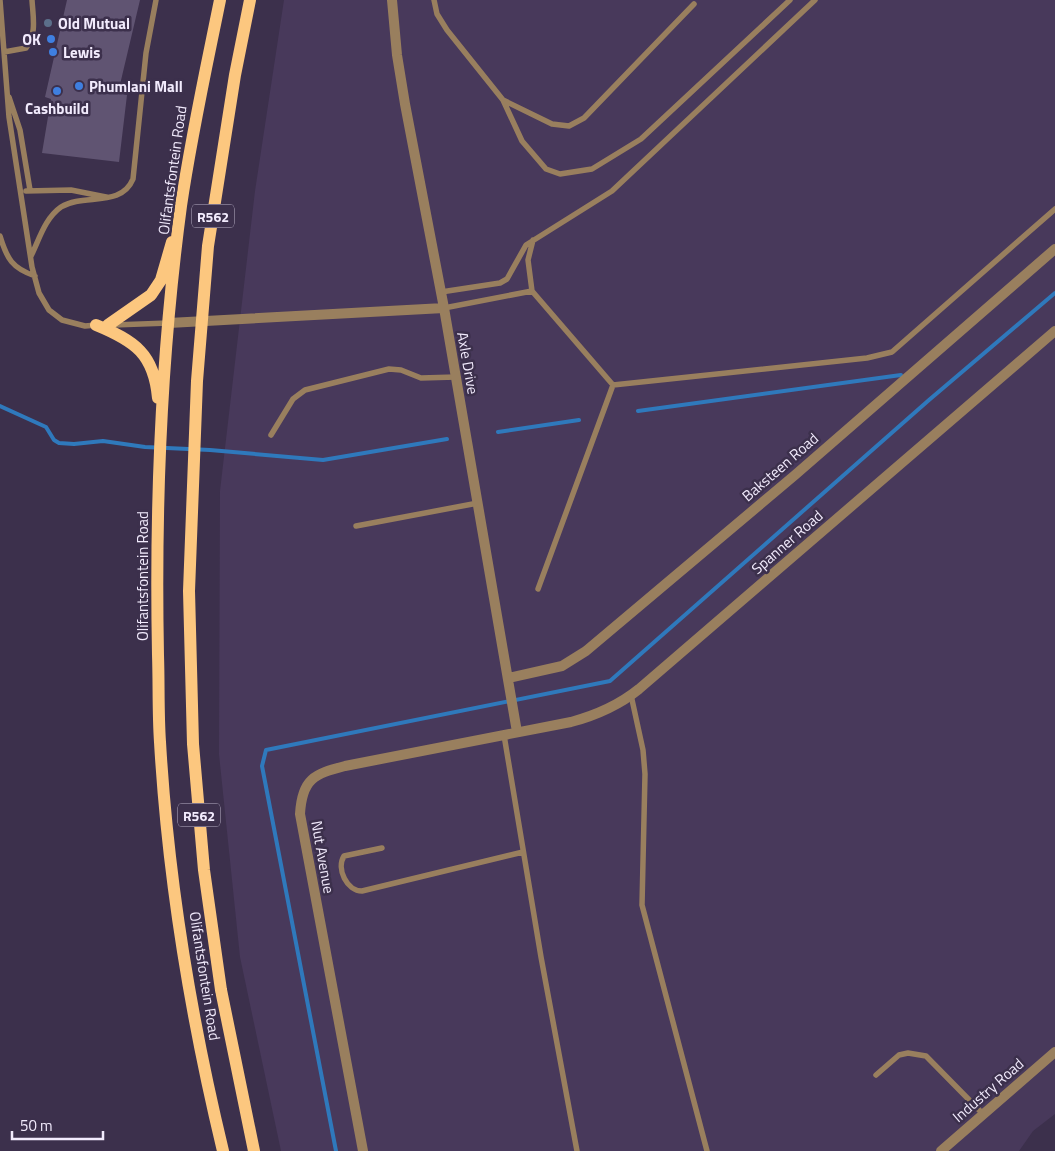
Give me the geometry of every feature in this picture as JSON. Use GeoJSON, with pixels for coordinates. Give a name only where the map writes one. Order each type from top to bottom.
{"type":"FeatureCollection","features":[{"type":"Feature","properties":{"kind":"main road","name":"Olifantsfontein Road"},"geometry":{"type":"LineString","coordinates":[[220,0],[199,99],[181,208],[169,323],[158,475],[157,617],[160,741],[172,870],[193,1005],[223,1151]]}},
{"type":"Feature","properties":{"kind":"main road","name":"Olifantsfontein Road"},"geometry":{"type":"LineString","coordinates":[[250,0],[219,170],[208,246],[194,434],[188,591],[193,744],[204,870],[221,990],[254,1151]]}},
{"type":"Feature","properties":{"kind":"main road"},"geometry":{"type":"LineString","coordinates":[[102,325],[142,303],[156,288],[161,280],[181,208]]}},
{"type":"Feature","properties":{"kind":"main road"},"geometry":{"type":"LineString","coordinates":[[102,325],[129,341],[147,357],[157,387],[160,429]]}},
{"type":"Feature","properties":{"kind":"street","name":"Axle Drive"},"geometry":{"type":"LineString","coordinates":[[392,0],[397,56],[444,308],[517,732]]}},
{"type":"Feature","properties":{"kind":"street","name":"Baksteen Road"},"geometry":{"type":"LineString","coordinates":[[508,678],[562,666],[586,651],[795,475],[1055,249]]}},
{"type":"Feature","properties":{"kind":"street"},"geometry":{"type":"LineString","coordinates":[[169,323],[202,319],[444,308]]}},
{"type":"Feature","properties":{"kind":"street","name":"Spanner Road"},"geometry":{"type":"LineString","coordinates":[[517,732],[598,715],[631,696],[1055,331]]}},
{"type":"Feature","properties":{"kind":"street","name":"Nut Avenue"},"geometry":{"type":"LineString","coordinates":[[363,1151],[300,814],[301,798],[311,779],[322,772],[517,732]]}},
{"type":"Feature","properties":{"kind":"street","name":"Industry Road"},"geometry":{"type":"LineString","coordinates":[[941,1151],[1055,1052]]}},
{"type":"Feature","properties":{"kind":"lane"},"geometry":{"type":"LineString","coordinates":[[0,0],[9,117],[20,192],[39,293],[52,314],[67,322],[102,325],[169,323]]}},
{"type":"Feature","properties":{"kind":"lane"},"geometry":{"type":"LineString","coordinates":[[4,52],[26,48],[32,40],[34,31],[32,0]]}},
{"type":"Feature","properties":{"kind":"lane"},"geometry":{"type":"LineString","coordinates":[[31,256],[46,226],[58,210],[73,203],[125,192],[133,179],[146,53],[156,0]]}},
{"type":"Feature","properties":{"kind":"lane"},"geometry":{"type":"LineString","coordinates":[[434,0],[437,14],[447,30],[503,100],[522,141],[546,169],[560,174],[592,169],[641,138],[790,0]]}},
{"type":"Feature","properties":{"kind":"lane"},"geometry":{"type":"LineString","coordinates":[[440,292],[500,283],[507,280],[526,245],[612,191],[815,0]]}},
{"type":"Feature","properties":{"kind":"lane"},"geometry":{"type":"LineString","coordinates":[[503,100],[552,124],[568,126],[584,118],[694,4]]}},
{"type":"Feature","properties":{"kind":"lane"},"geometry":{"type":"LineString","coordinates":[[7,90],[20,130],[30,190]]}},
{"type":"Feature","properties":{"kind":"lane"},"geometry":{"type":"LineString","coordinates":[[20,192],[30,190],[71,190],[108,197]]}},
{"type":"Feature","properties":{"kind":"lane"},"geometry":{"type":"LineString","coordinates":[[613,385],[867,358],[892,352],[1055,209]]}},
{"type":"Feature","properties":{"kind":"lane"},"geometry":{"type":"LineString","coordinates":[[0,236],[6,254],[18,270],[35,276]]}},
{"type":"Feature","properties":{"kind":"lane"},"geometry":{"type":"LineString","coordinates":[[533,240],[528,260],[532,291],[613,385]]}},
{"type":"Feature","properties":{"kind":"lane"},"geometry":{"type":"LineString","coordinates":[[444,308],[532,291]]}},
{"type":"Feature","properties":{"kind":"lane"},"geometry":{"type":"LineString","coordinates":[[272,435],[293,399],[305,390],[389,369],[401,370],[422,378],[456,377]]}},
{"type":"Feature","properties":{"kind":"lane"},"geometry":{"type":"LineString","coordinates":[[538,589],[613,385]]}},
{"type":"Feature","properties":{"kind":"lane"},"geometry":{"type":"LineString","coordinates":[[356,526],[478,503]]}},
{"type":"Feature","properties":{"kind":"lane"},"geometry":{"type":"LineString","coordinates":[[631,696],[643,750],[645,774],[642,905],[707,1151]]}},
{"type":"Feature","properties":{"kind":"lane"},"geometry":{"type":"LineString","coordinates":[[504,735],[577,1151]]}},
{"type":"Feature","properties":{"kind":"lane"},"geometry":{"type":"LineString","coordinates":[[382,848],[344,856],[341,861],[342,871],[349,887],[356,891],[362,891],[524,852]]}},
{"type":"Feature","properties":{"kind":"lane"},"geometry":{"type":"LineString","coordinates":[[876,1074],[899,1056],[908,1052],[926,1056],[983,1114]]}},
{"type":"Feature","properties":{"kind":"shaded area"},"geometry":{"type":"Polygon","coordinates":[[[284,0],[1055,0],[1055,1114],[1033,1131],[1019,1151],[281,1151],[240,957],[219,754],[220,491],[255,191],[284,0]]]}},
{"type":"Feature","properties":{"kind":"building","name":"Phumlani Mall"},"geometry":{"type":"Polygon","coordinates":[[[67,0],[140,0],[118,93],[127,95],[119,162],[42,153],[51,99],[45,97],[67,0]]]}},
{"type":"Feature","properties":{"kind":"waterway"},"geometry":{"type":"LineString","coordinates":[[336,1151],[262,766],[266,750],[610,681],[929,400],[1055,293]]}},
{"type":"Feature","properties":{"kind":"waterway"},"geometry":{"type":"LineString","coordinates":[[638,411],[901,375]]}},
{"type":"Feature","properties":{"kind":"waterway"},"geometry":{"type":"LineString","coordinates":[[0,406],[46,427],[54,440],[59,443],[74,444],[103,441],[145,447],[210,450],[323,460],[447,439]]}},
{"type":"Feature","properties":{"kind":"waterway"},"geometry":{"type":"LineString","coordinates":[[498,432],[579,420]]}},
{"type":"Feature","properties":{"kind":"place","name":"Old Mutual"},"geometry":{"type":"Point","coordinates":[48,23]}},
{"type":"Feature","properties":{"kind":"place","name":"OK"},"geometry":{"type":"Point","coordinates":[51,39]}},
{"type":"Feature","properties":{"kind":"place","name":"Lewis"},"geometry":{"type":"Point","coordinates":[53,52]}},
{"type":"Feature","properties":{"kind":"place","name":"Phumlani Mall"},"geometry":{"type":"Point","coordinates":[79,86]}},
{"type":"Feature","properties":{"kind":"place","name":"Cashbuild"},"geometry":{"type":"Point","coordinates":[57,91]}}]}
